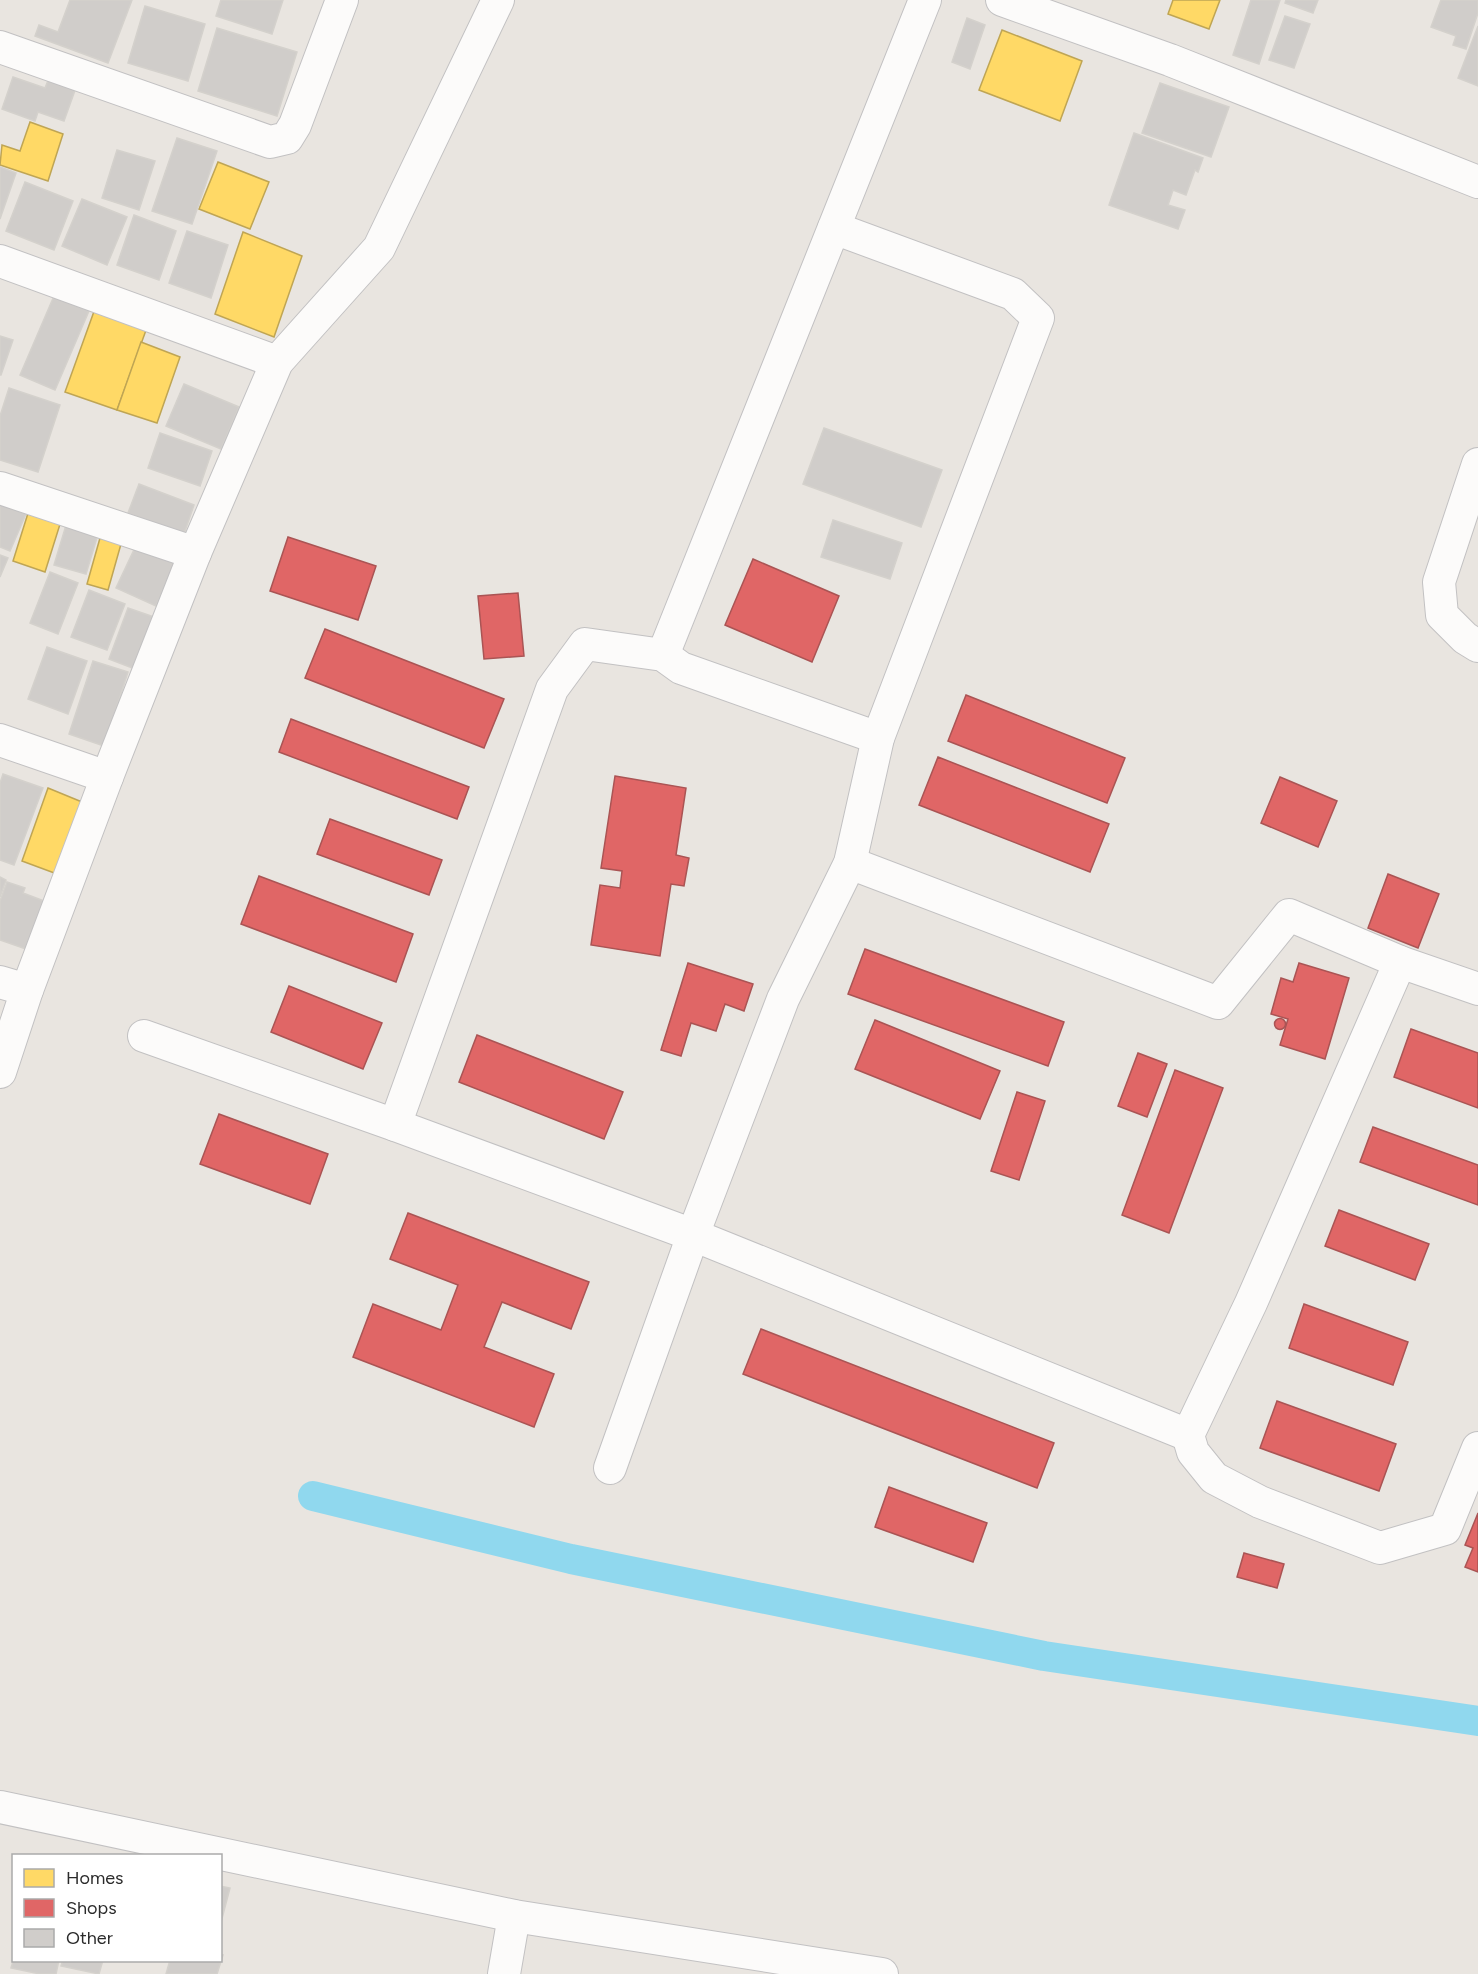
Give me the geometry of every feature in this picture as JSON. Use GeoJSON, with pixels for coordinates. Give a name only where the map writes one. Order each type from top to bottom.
{"type":"FeatureCollection","features":[{"type":"Feature","properties":{"kind":"street"},"geometry":{"type":"LineString","coordinates":[[0,47],[270,142],[287,138],[295,125],[342,0]]}},
{"type":"Feature","properties":{"kind":"street"},"geometry":{"type":"LineString","coordinates":[[0,1072],[14,986],[107,777],[195,553],[277,362],[379,248],[498,0]]}},
{"type":"Feature","properties":{"kind":"street"},"geometry":{"type":"LineString","coordinates":[[663,655],[925,0]]}},
{"type":"Feature","properties":{"kind":"street"},"geometry":{"type":"LineString","coordinates":[[1002,0],[1170,60],[1478,182]]}},
{"type":"Feature","properties":{"kind":"street"},"geometry":{"type":"LineString","coordinates":[[610,1468],[693,1235],[783,999],[850,863],[878,738],[1038,318],[1012,294],[834,228]]}},
{"type":"Feature","properties":{"kind":"street"},"geometry":{"type":"LineString","coordinates":[[0,261],[277,362]]}},
{"type":"Feature","properties":{"kind":"street"},"geometry":{"type":"LineString","coordinates":[[1478,464],[1439,582],[1442,615],[1465,638],[1478,646]]}},
{"type":"Feature","properties":{"kind":"street"},"geometry":{"type":"LineString","coordinates":[[0,488],[195,553]]}},
{"type":"Feature","properties":{"kind":"street"},"geometry":{"type":"LineString","coordinates":[[395,1125],[552,688],[585,644],[663,655],[681,668],[878,738]]}},
{"type":"Feature","properties":{"kind":"street"},"geometry":{"type":"LineString","coordinates":[[0,740],[107,777]]}},
{"type":"Feature","properties":{"kind":"street"},"geometry":{"type":"LineString","coordinates":[[850,863],[1218,1004],[1289,915],[1400,962],[1478,989]]}},
{"type":"Feature","properties":{"kind":"street"},"geometry":{"type":"LineString","coordinates":[[1400,962],[1251,1303],[1188,1435],[1193,1452],[1214,1478],[1260,1502],[1380,1548],[1445,1529],[1478,1448]]}},
{"type":"Feature","properties":{"kind":"street"},"geometry":{"type":"LineString","coordinates":[[144,1036],[395,1125],[693,1235],[1188,1435]]}},
{"type":"Feature","properties":{"kind":"street"},"geometry":{"type":"LineString","coordinates":[[0,1807],[222,1854]]}},
{"type":"Feature","properties":{"kind":"street"},"geometry":{"type":"LineString","coordinates":[[222,1854],[514,1916],[882,1974]]}},
{"type":"Feature","properties":{"kind":"street"},"geometry":{"type":"LineString","coordinates":[[504,1974],[514,1916]]}},
{"type":"Feature","properties":{"kind":"building: Homes"},"geometry":{"type":"Polygon","coordinates":[[[1173,0],[1220,0],[1209,29],[1168,14],[1173,0]]]}},
{"type":"Feature","properties":{"kind":"building: Homes"},"geometry":{"type":"Polygon","coordinates":[[[1002,30],[1082,61],[1060,121],[979,90],[1002,30]]]}},
{"type":"Feature","properties":{"kind":"building: Homes"},"geometry":{"type":"Polygon","coordinates":[[[30,122],[63,134],[48,181],[0,165],[2,145],[20,151],[30,122]]]}},
{"type":"Feature","properties":{"kind":"building: Homes"},"geometry":{"type":"Polygon","coordinates":[[[218,162],[269,182],[250,229],[199,209],[218,162]]]}},
{"type":"Feature","properties":{"kind":"building: Homes"},"geometry":{"type":"Polygon","coordinates":[[[243,232],[302,256],[274,337],[215,314],[243,232]]]}},
{"type":"Feature","properties":{"kind":"building: Homes"},"geometry":{"type":"Polygon","coordinates":[[[101,292],[153,311],[117,410],[65,392],[101,292]]]}},
{"type":"Feature","properties":{"kind":"building: Homes"},"geometry":{"type":"Polygon","coordinates":[[[141,342],[180,357],[157,423],[117,410],[141,342]]]}},
{"type":"Feature","properties":{"kind":"building: Homes"},"geometry":{"type":"Polygon","coordinates":[[[29,510],[61,521],[45,572],[13,561],[29,510]]]}},
{"type":"Feature","properties":{"kind":"building: Homes"},"geometry":{"type":"Polygon","coordinates":[[[100,538],[121,544],[108,590],[87,584],[100,538]]]}},
{"type":"Feature","properties":{"kind":"building: Homes"},"geometry":{"type":"Polygon","coordinates":[[[48,788],[82,802],[57,874],[22,861],[48,788]]]}},
{"type":"Feature","properties":{"kind":"building: Shops"},"geometry":{"type":"Polygon","coordinates":[[[288,537],[376,566],[358,620],[270,591],[288,537]]]}},
{"type":"Feature","properties":{"kind":"building: Shops"},"geometry":{"type":"Polygon","coordinates":[[[753,559],[839,596],[812,662],[725,625],[753,559]]]}},
{"type":"Feature","properties":{"kind":"building: Shops"},"geometry":{"type":"Polygon","coordinates":[[[518,593],[524,656],[484,659],[478,596],[518,593]]]}},
{"type":"Feature","properties":{"kind":"building: Shops"},"geometry":{"type":"Polygon","coordinates":[[[325,629],[504,699],[484,748],[305,678],[325,629]]]}},
{"type":"Feature","properties":{"kind":"building: Shops"},"geometry":{"type":"Polygon","coordinates":[[[966,695],[1125,758],[1107,803],[948,741],[966,695]]]}},
{"type":"Feature","properties":{"kind":"building: Shops"},"geometry":{"type":"Polygon","coordinates":[[[291,719],[469,787],[457,819],[279,752],[291,719]]]}},
{"type":"Feature","properties":{"kind":"building: Shops"},"geometry":{"type":"Polygon","coordinates":[[[938,757],[1109,824],[1090,872],[919,805],[938,757]]]}},
{"type":"Feature","properties":{"kind":"building: Shops"},"geometry":{"type":"Polygon","coordinates":[[[615,776],[686,788],[676,855],[689,858],[684,886],[671,884],[660,956],[591,945],[600,885],[620,888],[622,871],[601,868],[615,776]]]}},
{"type":"Feature","properties":{"kind":"building: Shops"},"geometry":{"type":"Polygon","coordinates":[[[1280,777],[1337,801],[1318,847],[1261,823],[1280,777]]]}},
{"type":"Feature","properties":{"kind":"building: Shops"},"geometry":{"type":"Polygon","coordinates":[[[330,819],[442,860],[429,895],[317,854],[330,819]]]}},
{"type":"Feature","properties":{"kind":"building: Shops"},"geometry":{"type":"Polygon","coordinates":[[[1388,874],[1439,894],[1418,948],[1368,928],[1388,874]]]}},
{"type":"Feature","properties":{"kind":"building: Shops"},"geometry":{"type":"Polygon","coordinates":[[[259,876],[413,934],[396,982],[241,924],[259,876]]]}},
{"type":"Feature","properties":{"kind":"building: Shops"},"geometry":{"type":"Polygon","coordinates":[[[865,949],[1064,1022],[1048,1066],[848,994],[865,949]]]}},
{"type":"Feature","properties":{"kind":"building: Shops"},"geometry":{"type":"Polygon","coordinates":[[[688,963],[753,984],[744,1011],[725,1004],[716,1031],[691,1023],[681,1056],[661,1050],[688,963]]]}},
{"type":"Feature","properties":{"kind":"building: Shops"},"geometry":{"type":"Polygon","coordinates":[[[1299,963],[1349,978],[1325,1059],[1280,1045],[1288,1019],[1271,1014],[1281,978],[1293,982],[1299,963]]]}},
{"type":"Feature","properties":{"kind":"building: Shops"},"geometry":{"type":"Polygon","coordinates":[[[289,986],[382,1023],[363,1069],[271,1032],[289,986]]]}},
{"type":"Feature","properties":{"kind":"building: Shops"},"geometry":{"type":"Polygon","coordinates":[[[1280,1019],[1284,1020],[1284,1028],[1280,1029],[1276,1028],[1275,1024],[1276,1020],[1280,1019]]]}},
{"type":"Feature","properties":{"kind":"building: Shops"},"geometry":{"type":"Polygon","coordinates":[[[875,1020],[1000,1071],[980,1119],[855,1069],[875,1020]]]}},
{"type":"Feature","properties":{"kind":"building: Shops"},"geometry":{"type":"Polygon","coordinates":[[[1411,1029],[1478,1053],[1478,1108],[1394,1077],[1411,1029]]]}},
{"type":"Feature","properties":{"kind":"building: Shops"},"geometry":{"type":"Polygon","coordinates":[[[477,1035],[623,1092],[604,1139],[459,1082],[477,1035]]]}},
{"type":"Feature","properties":{"kind":"building: Shops"},"geometry":{"type":"Polygon","coordinates":[[[1138,1053],[1167,1064],[1147,1117],[1118,1106],[1138,1053]]]}},
{"type":"Feature","properties":{"kind":"building: Shops"},"geometry":{"type":"Polygon","coordinates":[[[1175,1070],[1223,1088],[1169,1233],[1122,1215],[1175,1070]]]}},
{"type":"Feature","properties":{"kind":"building: Shops"},"geometry":{"type":"Polygon","coordinates":[[[1017,1092],[1045,1101],[1019,1180],[991,1171],[1017,1092]]]}},
{"type":"Feature","properties":{"kind":"building: Shops"},"geometry":{"type":"Polygon","coordinates":[[[219,1114],[328,1154],[310,1204],[200,1164],[219,1114]]]}},
{"type":"Feature","properties":{"kind":"building: Shops"},"geometry":{"type":"Polygon","coordinates":[[[1373,1127],[1478,1165],[1478,1205],[1360,1162],[1373,1127]]]}},
{"type":"Feature","properties":{"kind":"building: Shops"},"geometry":{"type":"Polygon","coordinates":[[[1339,1210],[1429,1244],[1415,1280],[1325,1246],[1339,1210]]]}},
{"type":"Feature","properties":{"kind":"building: Shops"},"geometry":{"type":"Polygon","coordinates":[[[408,1213],[589,1282],[571,1329],[502,1302],[484,1347],[554,1374],[534,1427],[353,1357],[373,1304],[441,1330],[458,1285],[390,1259],[408,1213]]]}},
{"type":"Feature","properties":{"kind":"building: Shops"},"geometry":{"type":"Polygon","coordinates":[[[1304,1304],[1408,1342],[1393,1385],[1289,1348],[1304,1304]]]}},
{"type":"Feature","properties":{"kind":"building: Shops"},"geometry":{"type":"Polygon","coordinates":[[[761,1329],[1054,1443],[1037,1488],[743,1374],[761,1329]]]}},
{"type":"Feature","properties":{"kind":"building: Shops"},"geometry":{"type":"Polygon","coordinates":[[[1277,1401],[1396,1444],[1379,1491],[1260,1448],[1277,1401]]]}},
{"type":"Feature","properties":{"kind":"building: Shops"},"geometry":{"type":"Polygon","coordinates":[[[889,1487],[987,1523],[973,1562],[875,1527],[889,1487]]]}},
{"type":"Feature","properties":{"kind":"building: Shops"},"geometry":{"type":"Polygon","coordinates":[[[1478,1513],[1478,1572],[1465,1567],[1473,1548],[1465,1545],[1478,1513]]]}},
{"type":"Feature","properties":{"kind":"building: Shops"},"geometry":{"type":"Polygon","coordinates":[[[1244,1553],[1284,1564],[1277,1588],[1237,1577],[1244,1553]]]}},
{"type":"Feature","properties":{"kind":"building: Other"},"geometry":{"type":"Polygon","coordinates":[[[70,0],[132,0],[108,63],[35,36],[39,25],[58,32],[70,0]]]}},
{"type":"Feature","properties":{"kind":"building: Other"},"geometry":{"type":"Polygon","coordinates":[[[221,0],[283,0],[272,34],[216,16],[221,0]]]}},
{"type":"Feature","properties":{"kind":"building: Other"},"geometry":{"type":"Polygon","coordinates":[[[1251,0],[1280,0],[1259,64],[1233,55],[1251,0]]]}},
{"type":"Feature","properties":{"kind":"building: Other"},"geometry":{"type":"Polygon","coordinates":[[[1286,0],[1318,0],[1313,13],[1285,3],[1286,0]]]}},
{"type":"Feature","properties":{"kind":"building: Other"},"geometry":{"type":"Polygon","coordinates":[[[1441,0],[1478,0],[1478,13],[1466,49],[1453,45],[1456,36],[1431,27],[1441,0]]]}},
{"type":"Feature","properties":{"kind":"building: Other"},"geometry":{"type":"Polygon","coordinates":[[[145,6],[205,24],[188,81],[128,63],[145,6]]]}},
{"type":"Feature","properties":{"kind":"building: Other"},"geometry":{"type":"Polygon","coordinates":[[[1285,16],[1310,24],[1294,68],[1269,60],[1285,16]]]}},
{"type":"Feature","properties":{"kind":"building: Other"},"geometry":{"type":"Polygon","coordinates":[[[967,18],[985,25],[970,69],[952,62],[967,18]]]}},
{"type":"Feature","properties":{"kind":"building: Other"},"geometry":{"type":"Polygon","coordinates":[[[1478,26],[1478,86],[1458,78],[1478,26]]]}},
{"type":"Feature","properties":{"kind":"building: Other"},"geometry":{"type":"Polygon","coordinates":[[[217,28],[297,52],[277,116],[198,91],[217,28]]]}},
{"type":"Feature","properties":{"kind":"building: Other"},"geometry":{"type":"Polygon","coordinates":[[[51,73],[78,82],[64,121],[38,112],[35,121],[2,109],[13,77],[45,88],[51,73]]]}},
{"type":"Feature","properties":{"kind":"building: Other"},"geometry":{"type":"Polygon","coordinates":[[[1160,83],[1229,107],[1211,157],[1142,133],[1160,83]]]}},
{"type":"Feature","properties":{"kind":"building: Other"},"geometry":{"type":"Polygon","coordinates":[[[1134,133],[1203,158],[1198,172],[1195,170],[1186,195],[1173,190],[1168,205],[1185,210],[1178,229],[1109,205],[1134,133]]]}},
{"type":"Feature","properties":{"kind":"building: Other"},"geometry":{"type":"Polygon","coordinates":[[[177,138],[217,151],[192,224],[152,211],[177,138]]]}},
{"type":"Feature","properties":{"kind":"building: Other"},"geometry":{"type":"Polygon","coordinates":[[[117,150],[155,161],[139,210],[102,198],[117,150]]]}},
{"type":"Feature","properties":{"kind":"building: Other"},"geometry":{"type":"Polygon","coordinates":[[[0,167],[16,173],[0,219],[0,167]]]}},
{"type":"Feature","properties":{"kind":"building: Other"},"geometry":{"type":"Polygon","coordinates":[[[25,182],[73,201],[54,250],[6,231],[25,182]]]}},
{"type":"Feature","properties":{"kind":"building: Other"},"geometry":{"type":"Polygon","coordinates":[[[82,199],[127,217],[107,265],[62,246],[82,199]]]}},
{"type":"Feature","properties":{"kind":"building: Other"},"geometry":{"type":"Polygon","coordinates":[[[134,215],[176,231],[159,280],[117,265],[134,215]]]}},
{"type":"Feature","properties":{"kind":"building: Other"},"geometry":{"type":"Polygon","coordinates":[[[187,231],[228,245],[211,298],[169,283],[187,231]]]}},
{"type":"Feature","properties":{"kind":"building: Other"},"geometry":{"type":"Polygon","coordinates":[[[54,296],[89,311],[55,390],[20,375],[54,296]]]}},
{"type":"Feature","properties":{"kind":"building: Other"},"geometry":{"type":"Polygon","coordinates":[[[0,336],[13,340],[1,375],[0,375],[0,336]]]}},
{"type":"Feature","properties":{"kind":"building: Other"},"geometry":{"type":"Polygon","coordinates":[[[184,384],[239,407],[221,449],[166,426],[184,384]]]}},
{"type":"Feature","properties":{"kind":"building: Other"},"geometry":{"type":"Polygon","coordinates":[[[9,388],[60,405],[38,472],[0,460],[0,416],[9,388]]]}},
{"type":"Feature","properties":{"kind":"building: Other"},"geometry":{"type":"Polygon","coordinates":[[[824,428],[942,470],[921,527],[803,484],[824,428]]]}},
{"type":"Feature","properties":{"kind":"building: Other"},"geometry":{"type":"Polygon","coordinates":[[[160,433],[212,451],[200,486],[148,468],[160,433]]]}},
{"type":"Feature","properties":{"kind":"building: Other"},"geometry":{"type":"Polygon","coordinates":[[[139,484],[194,505],[184,534],[128,513],[139,484]]]}},
{"type":"Feature","properties":{"kind":"building: Other"},"geometry":{"type":"Polygon","coordinates":[[[0,503],[26,514],[10,551],[0,547],[0,503]]]}},
{"type":"Feature","properties":{"kind":"building: Other"},"geometry":{"type":"Polygon","coordinates":[[[833,520],[902,543],[890,579],[821,557],[833,520]]]}},
{"type":"Feature","properties":{"kind":"building: Other"},"geometry":{"type":"Polygon","coordinates":[[[67,522],[99,531],[86,574],[54,565],[67,522]]]}},
{"type":"Feature","properties":{"kind":"building: Other"},"geometry":{"type":"Polygon","coordinates":[[[140,537],[179,555],[156,606],[116,588],[140,537]]]}},
{"type":"Feature","properties":{"kind":"building: Other"},"geometry":{"type":"Polygon","coordinates":[[[0,555],[8,558],[0,577],[0,555]]]}},
{"type":"Feature","properties":{"kind":"building: Other"},"geometry":{"type":"Polygon","coordinates":[[[50,572],[78,583],[58,634],[30,623],[50,572]]]}},
{"type":"Feature","properties":{"kind":"building: Other"},"geometry":{"type":"Polygon","coordinates":[[[89,590],[125,604],[107,650],[71,637],[89,590]]]}},
{"type":"Feature","properties":{"kind":"building: Other"},"geometry":{"type":"Polygon","coordinates":[[[128,608],[154,617],[135,669],[109,659],[128,608]]]}},
{"type":"Feature","properties":{"kind":"building: Other"},"geometry":{"type":"Polygon","coordinates":[[[47,647],[87,661],[68,714],[28,699],[47,647]]]}},
{"type":"Feature","properties":{"kind":"building: Other"},"geometry":{"type":"Polygon","coordinates":[[[93,661],[128,672],[104,746],[69,734],[93,661]]]}},
{"type":"Feature","properties":{"kind":"building: Other"},"geometry":{"type":"Polygon","coordinates":[[[3,774],[43,788],[14,865],[0,860],[0,783],[3,774]]]}},
{"type":"Feature","properties":{"kind":"building: Other"},"geometry":{"type":"Polygon","coordinates":[[[0,877],[6,880],[0,897],[0,877]]]}},
{"type":"Feature","properties":{"kind":"building: Other"},"geometry":{"type":"Polygon","coordinates":[[[7,882],[25,888],[23,893],[44,901],[26,949],[0,940],[0,901],[7,882]]]}},
{"type":"Feature","properties":{"kind":"building: Other"},"geometry":{"type":"Polygon","coordinates":[[[222,1886],[230,1888],[222,1918],[222,1886]]]}},
{"type":"Feature","properties":{"kind":"building: Other"},"geometry":{"type":"Polygon","coordinates":[[[13,1962],[59,1962],[56,1974],[40,1974],[11,1968],[13,1962]]]}},
{"type":"Feature","properties":{"kind":"building: Other"},"geometry":{"type":"Polygon","coordinates":[[[62,1962],[102,1962],[99,1974],[61,1966],[62,1962]]]}},
{"type":"Feature","properties":{"kind":"building: Other"},"geometry":{"type":"Polygon","coordinates":[[[169,1962],[221,1962],[217,1974],[166,1974],[169,1962]]]}},
{"type":"Feature","properties":{"kind":"waterway"},"geometry":{"type":"LineString","coordinates":[[313,1496],[571,1559],[1044,1656],[1478,1721]]}}]}
